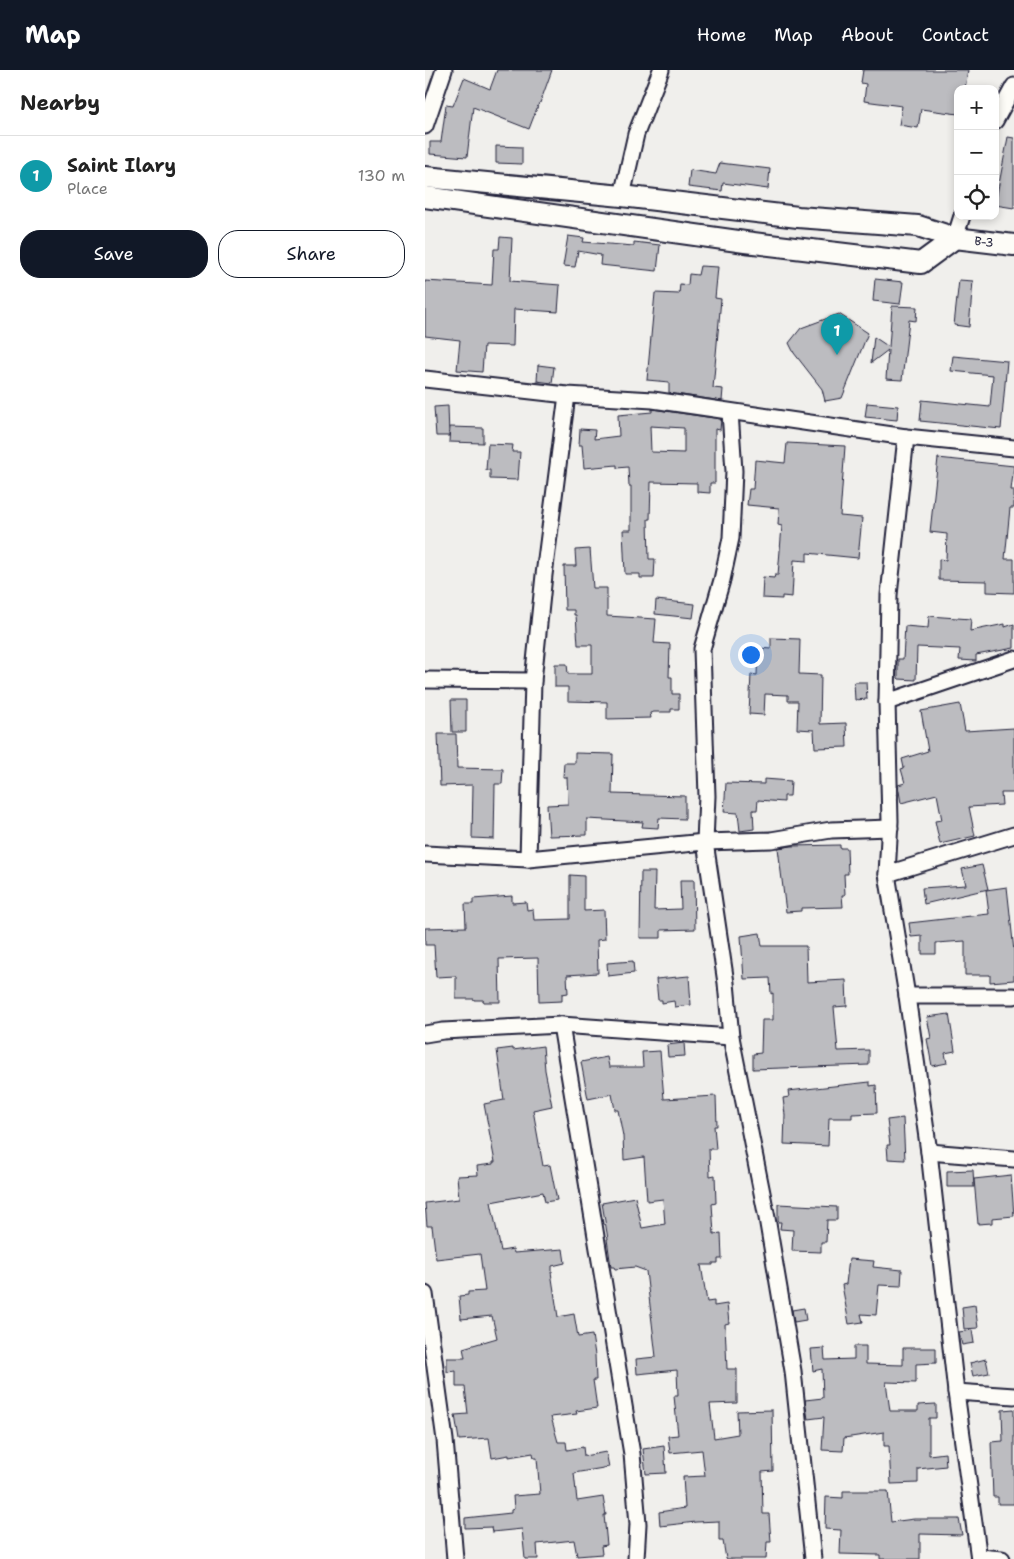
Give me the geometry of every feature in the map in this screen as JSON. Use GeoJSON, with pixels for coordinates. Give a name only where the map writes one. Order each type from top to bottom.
{"type":"FeatureCollection","features":[{"type":"Feature","properties":{"kind":"main road","name":"B-3"},"geometry":{"type":"LineString","coordinates":[[425,177],[622,196],[798,217],[918,226],[955,238],[1014,245]]}},
{"type":"Feature","properties":{"kind":"main road"},"geometry":{"type":"LineString","coordinates":[[425,197],[745,242],[921,263],[955,238]]}},
{"type":"Feature","properties":{"kind":"street"},"geometry":{"type":"LineString","coordinates":[[425,126],[444,70]]}},
{"type":"Feature","properties":{"kind":"street"},"geometry":{"type":"LineString","coordinates":[[622,196],[636,134],[661,70]]}},
{"type":"Feature","properties":{"kind":"street"},"geometry":{"type":"LineString","coordinates":[[999,114],[1014,86]]}},
{"type":"Feature","properties":{"kind":"street"},"geometry":{"type":"LineString","coordinates":[[955,238],[961,220]]}},
{"type":"Feature","properties":{"kind":"street"},"geometry":{"type":"LineString","coordinates":[[425,379],[567,395],[653,400],[906,437],[1014,448]]}},
{"type":"Feature","properties":{"kind":"street"},"geometry":{"type":"LineString","coordinates":[[528,859],[533,682],[543,575],[567,395]]}},
{"type":"Feature","properties":{"kind":"street"},"geometry":{"type":"LineString","coordinates":[[731,412],[733,471],[731,538],[722,580],[702,649],[707,796],[705,842],[731,1037],[767,1218],[793,1371],[813,1559]]}},
{"type":"Feature","properties":{"kind":"street"},"geometry":{"type":"LineString","coordinates":[[906,437],[889,595],[887,702],[889,828],[887,874],[907,996],[929,1152],[956,1392],[979,1558],[1002,1559]]}},
{"type":"Feature","properties":{"kind":"street"},"geometry":{"type":"LineString","coordinates":[[887,702],[1014,659]]}},
{"type":"Feature","properties":{"kind":"street"},"geometry":{"type":"LineString","coordinates":[[425,680],[533,682]]}},
{"type":"Feature","properties":{"kind":"street"},"geometry":{"type":"LineString","coordinates":[[425,854],[528,859],[705,842],[771,840],[831,830],[889,828]]}},
{"type":"Feature","properties":{"kind":"street"},"geometry":{"type":"LineString","coordinates":[[887,874],[1014,835]]}},
{"type":"Feature","properties":{"kind":"street"},"geometry":{"type":"LineString","coordinates":[[907,996],[1014,996]]}},
{"type":"Feature","properties":{"kind":"street"},"geometry":{"type":"LineString","coordinates":[[425,1034],[443,1031],[561,1025],[731,1037]]}},
{"type":"Feature","properties":{"kind":"street"},"geometry":{"type":"LineString","coordinates":[[561,1025],[632,1454],[638,1524],[636,1559]]}},
{"type":"Feature","properties":{"kind":"street"},"geometry":{"type":"LineString","coordinates":[[929,1152],[1014,1159]]}},
{"type":"Feature","properties":{"kind":"street"},"geometry":{"type":"LineString","coordinates":[[425,1294],[445,1440],[455,1559]]}},
{"type":"Feature","properties":{"kind":"street"},"geometry":{"type":"LineString","coordinates":[[956,1392],[1014,1396]]}},
{"type":"Feature","properties":{"kind":"building"},"geometry":{"type":"Polygon","coordinates":[[[497,70],[552,70],[529,129],[473,107],[467,157],[430,154],[430,142],[441,142],[446,105],[453,106],[464,78],[490,89],[497,70]]]}},
{"type":"Feature","properties":{"kind":"building"},"geometry":{"type":"Polygon","coordinates":[[[863,70],[968,70],[966,85],[954,85],[954,113],[921,109],[918,128],[899,125],[902,106],[864,101],[866,84],[861,83],[863,70]]]}},
{"type":"Feature","properties":{"kind":"building"},"geometry":{"type":"Polygon","coordinates":[[[1008,137],[1014,138],[1014,208],[999,206],[999,184],[1008,137]]]}},
{"type":"Feature","properties":{"kind":"building"},"geometry":{"type":"Polygon","coordinates":[[[496,146],[522,147],[522,164],[496,163],[496,146]]]}},
{"type":"Feature","properties":{"kind":"building"},"geometry":{"type":"Polygon","coordinates":[[[720,163],[770,169],[768,189],[723,183],[722,191],[688,187],[690,170],[716,174],[720,163]]]}},
{"type":"Feature","properties":{"kind":"building"},"geometry":{"type":"Polygon","coordinates":[[[568,236],[584,238],[583,242],[634,246],[634,242],[660,245],[657,271],[600,265],[601,255],[578,251],[575,267],[563,266],[568,236]]]}},
{"type":"Feature","properties":{"kind":"building"},"geometry":{"type":"Polygon","coordinates":[[[500,237],[512,238],[510,281],[560,285],[558,312],[514,309],[513,346],[484,345],[482,372],[457,370],[460,340],[425,336],[425,281],[492,285],[494,249],[499,249],[500,237]]]}},
{"type":"Feature","properties":{"kind":"building"},"geometry":{"type":"Polygon","coordinates":[[[700,266],[718,267],[715,298],[721,299],[713,388],[723,389],[722,401],[669,393],[669,382],[647,380],[655,293],[679,294],[680,284],[688,285],[689,274],[698,275],[700,266]]]}},
{"type":"Feature","properties":{"kind":"building"},"geometry":{"type":"Polygon","coordinates":[[[875,279],[903,282],[900,304],[873,301],[875,279]]]}},
{"type":"Feature","properties":{"kind":"building"},"geometry":{"type":"Polygon","coordinates":[[[959,280],[973,281],[969,327],[954,325],[959,280]]]}},
{"type":"Feature","properties":{"kind":"building"},"geometry":{"type":"Polygon","coordinates":[[[892,306],[917,307],[916,321],[909,320],[902,380],[886,379],[888,350],[871,363],[874,337],[889,347],[892,306]]]}},
{"type":"Feature","properties":{"kind":"building"},"geometry":{"type":"Polygon","coordinates":[[[839,314],[868,333],[842,398],[825,401],[822,389],[794,353],[789,343],[801,328],[839,314]]]}},
{"type":"Feature","properties":{"kind":"building"},"geometry":{"type":"Polygon","coordinates":[[[953,356],[1007,361],[1001,429],[920,421],[922,400],[990,407],[993,375],[951,371],[953,356]]]}},
{"type":"Feature","properties":{"kind":"building"},"geometry":{"type":"Polygon","coordinates":[[[538,365],[554,367],[552,383],[537,381],[538,365]]]}},
{"type":"Feature","properties":{"kind":"building"},"geometry":{"type":"Polygon","coordinates":[[[867,403],[898,406],[897,420],[865,417],[867,403]]]}},
{"type":"Feature","properties":{"kind":"building"},"geometry":{"type":"Polygon","coordinates":[[[448,406],[449,436],[436,436],[434,407],[448,406]]]}},
{"type":"Feature","properties":{"kind":"building"},"geometry":{"type":"Polygon","coordinates":[[[652,409],[721,419],[720,430],[715,429],[715,483],[710,483],[710,493],[697,492],[697,483],[651,482],[650,519],[648,519],[649,559],[655,559],[654,578],[640,578],[640,574],[625,574],[623,530],[631,530],[631,486],[629,486],[628,467],[617,468],[617,465],[584,468],[582,445],[579,445],[580,429],[595,430],[594,439],[619,436],[618,415],[652,412],[652,409]],[[650,426],[651,452],[684,453],[684,428],[650,426]]]}},
{"type":"Feature","properties":{"kind":"building"},"geometry":{"type":"Polygon","coordinates":[[[450,427],[483,428],[483,443],[449,442],[450,427]]]}},
{"type":"Feature","properties":{"kind":"building"},"geometry":{"type":"Polygon","coordinates":[[[787,443],[845,446],[840,516],[862,518],[858,558],[807,553],[807,561],[794,560],[792,597],[782,596],[782,599],[762,598],[763,577],[774,578],[775,575],[778,575],[782,526],[778,525],[779,508],[747,505],[749,489],[753,489],[755,460],[785,463],[787,443]]]}},
{"type":"Feature","properties":{"kind":"building"},"geometry":{"type":"Polygon","coordinates":[[[488,444],[513,445],[512,452],[520,452],[518,480],[490,479],[490,470],[486,470],[488,444]]]}},
{"type":"Feature","properties":{"kind":"building"},"geometry":{"type":"Polygon","coordinates":[[[938,458],[1014,466],[1011,490],[1014,490],[1014,508],[1010,508],[1005,559],[1014,559],[1014,593],[987,592],[987,581],[939,580],[939,559],[946,560],[947,534],[930,532],[938,458]]]}},
{"type":"Feature","properties":{"kind":"building"},"geometry":{"type":"Polygon","coordinates":[[[590,549],[593,588],[607,588],[607,616],[656,619],[654,643],[670,644],[669,677],[672,677],[672,694],[679,694],[679,709],[671,709],[671,712],[650,713],[651,718],[607,719],[607,702],[568,701],[568,687],[555,687],[555,664],[567,664],[568,674],[592,674],[592,645],[578,645],[576,615],[574,615],[574,610],[565,610],[564,566],[576,566],[575,550],[590,549]]]}},
{"type":"Feature","properties":{"kind":"building"},"geometry":{"type":"Polygon","coordinates":[[[656,600],[695,604],[693,618],[655,614],[656,600]]]}},
{"type":"Feature","properties":{"kind":"building"},"geometry":{"type":"Polygon","coordinates":[[[929,616],[971,619],[970,631],[1005,624],[1005,627],[1014,624],[1014,648],[976,655],[976,661],[959,660],[960,649],[917,647],[916,680],[899,679],[898,659],[903,659],[905,626],[928,628],[929,616]]]}},
{"type":"Feature","properties":{"kind":"building"},"geometry":{"type":"Polygon","coordinates":[[[771,638],[800,639],[799,674],[821,675],[820,724],[846,723],[847,747],[815,748],[814,730],[797,729],[798,701],[788,701],[788,695],[765,694],[764,715],[749,714],[751,674],[757,675],[758,648],[771,649],[771,638]]]}},
{"type":"Feature","properties":{"kind":"building"},"geometry":{"type":"Polygon","coordinates":[[[854,682],[866,682],[867,699],[855,700],[854,682]]]}},
{"type":"Feature","properties":{"kind":"building"},"geometry":{"type":"Polygon","coordinates":[[[451,700],[466,700],[466,732],[452,732],[451,700]]]}},
{"type":"Feature","properties":{"kind":"building"},"geometry":{"type":"Polygon","coordinates":[[[960,704],[965,731],[1014,728],[1014,793],[1001,793],[1002,805],[969,807],[975,836],[940,844],[935,821],[942,820],[937,794],[901,803],[898,785],[905,783],[901,769],[904,768],[902,759],[928,751],[921,711],[960,704]]]}},
{"type":"Feature","properties":{"kind":"building"},"geometry":{"type":"Polygon","coordinates":[[[438,734],[456,734],[457,768],[503,769],[502,784],[495,784],[494,839],[472,838],[473,785],[440,786],[438,734]]]}},
{"type":"Feature","properties":{"kind":"building"},"geometry":{"type":"Polygon","coordinates":[[[575,753],[613,754],[612,794],[685,796],[685,819],[659,818],[658,828],[642,827],[643,822],[587,819],[587,835],[549,836],[547,805],[568,804],[567,777],[563,777],[564,763],[575,763],[575,753]]]}},
{"type":"Feature","properties":{"kind":"building"},"geometry":{"type":"Polygon","coordinates":[[[764,779],[791,781],[790,796],[784,796],[784,802],[758,800],[757,810],[753,810],[754,829],[740,831],[738,813],[724,812],[726,783],[764,784],[764,779]]]}},
{"type":"Feature","properties":{"kind":"building"},"geometry":{"type":"Polygon","coordinates":[[[840,845],[840,848],[847,848],[848,874],[844,874],[845,895],[842,895],[843,907],[801,908],[801,911],[786,912],[778,848],[840,845]]]}},
{"type":"Feature","properties":{"kind":"building"},"geometry":{"type":"Polygon","coordinates":[[[982,865],[988,889],[924,904],[922,888],[966,885],[962,869],[982,865]]]}},
{"type":"Feature","properties":{"kind":"building"},"geometry":{"type":"Polygon","coordinates":[[[641,872],[655,872],[654,910],[681,909],[680,880],[694,880],[695,929],[661,930],[661,938],[640,938],[641,872]]]}},
{"type":"Feature","properties":{"kind":"building"},"geometry":{"type":"Polygon","coordinates":[[[570,875],[584,876],[584,911],[604,910],[605,939],[597,940],[598,973],[567,975],[568,993],[562,994],[562,1001],[539,1002],[538,958],[499,959],[500,1002],[456,999],[456,976],[436,977],[434,945],[425,945],[425,928],[466,927],[465,904],[473,904],[473,899],[512,896],[512,903],[526,902],[527,910],[533,909],[534,920],[570,919],[570,875]]]}},
{"type":"Feature","properties":{"kind":"building"},"geometry":{"type":"Polygon","coordinates":[[[1007,887],[1014,951],[1014,980],[990,982],[990,975],[965,975],[965,941],[936,943],[936,954],[922,954],[922,936],[911,937],[909,923],[989,914],[986,890],[1007,887]]]}},
{"type":"Feature","properties":{"kind":"building"},"geometry":{"type":"Polygon","coordinates":[[[760,933],[762,946],[806,946],[807,982],[846,980],[847,1006],[834,1007],[838,1051],[869,1050],[869,1065],[753,1069],[753,1054],[761,1053],[762,1020],[773,1020],[773,993],[771,994],[770,978],[744,979],[741,936],[760,933]]]}},
{"type":"Feature","properties":{"kind":"building"},"geometry":{"type":"Polygon","coordinates":[[[633,961],[634,973],[608,976],[607,963],[633,961]]]}},
{"type":"Feature","properties":{"kind":"building"},"geometry":{"type":"Polygon","coordinates":[[[689,976],[691,1005],[675,1007],[674,1001],[662,1003],[662,1000],[658,1000],[656,979],[689,976]]]}},
{"type":"Feature","properties":{"kind":"building"},"geometry":{"type":"Polygon","coordinates":[[[949,1014],[955,1051],[945,1053],[947,1063],[932,1066],[927,1039],[931,1038],[927,1017],[949,1014]]]}},
{"type":"Feature","properties":{"kind":"building"},"geometry":{"type":"Polygon","coordinates":[[[684,1043],[685,1056],[668,1057],[667,1045],[684,1043]]]}},
{"type":"Feature","properties":{"kind":"building"},"geometry":{"type":"Polygon","coordinates":[[[543,1046],[545,1070],[552,1106],[533,1110],[543,1166],[550,1165],[557,1200],[545,1202],[543,1192],[491,1202],[501,1251],[513,1249],[514,1253],[563,1249],[565,1263],[552,1266],[551,1272],[558,1317],[574,1314],[578,1337],[592,1335],[596,1380],[593,1380],[597,1408],[576,1411],[577,1414],[551,1417],[558,1442],[566,1442],[567,1450],[583,1447],[584,1456],[606,1452],[609,1467],[574,1473],[577,1501],[603,1497],[607,1545],[601,1546],[602,1554],[577,1556],[574,1540],[537,1544],[538,1559],[525,1559],[522,1529],[492,1532],[491,1527],[465,1528],[465,1518],[511,1513],[511,1510],[514,1509],[513,1496],[540,1494],[537,1458],[534,1458],[533,1453],[492,1458],[489,1438],[459,1440],[455,1415],[468,1414],[465,1387],[456,1387],[456,1371],[447,1372],[447,1358],[465,1358],[463,1348],[497,1338],[492,1316],[461,1319],[459,1296],[468,1295],[468,1292],[485,1291],[480,1254],[436,1259],[432,1226],[427,1226],[425,1203],[459,1199],[457,1176],[478,1175],[477,1166],[493,1164],[495,1162],[484,1104],[504,1100],[497,1050],[543,1046]]]}},
{"type":"Feature","properties":{"kind":"building"},"geometry":{"type":"Polygon","coordinates":[[[660,1051],[664,1099],[716,1096],[717,1126],[714,1126],[716,1149],[709,1149],[710,1176],[715,1175],[716,1203],[712,1204],[714,1234],[721,1233],[722,1259],[718,1259],[718,1263],[713,1263],[713,1265],[701,1265],[707,1302],[714,1301],[714,1306],[727,1304],[729,1323],[725,1324],[727,1369],[737,1369],[737,1403],[710,1404],[714,1438],[738,1434],[737,1411],[772,1410],[773,1471],[762,1472],[763,1514],[769,1514],[771,1542],[767,1542],[766,1559],[726,1559],[723,1541],[719,1541],[719,1521],[660,1526],[659,1512],[685,1508],[683,1477],[705,1476],[702,1450],[670,1453],[668,1436],[678,1435],[674,1396],[678,1396],[677,1370],[637,1374],[636,1359],[656,1357],[646,1271],[635,1267],[615,1269],[611,1267],[602,1203],[635,1197],[642,1228],[665,1224],[663,1199],[647,1201],[644,1157],[624,1160],[623,1136],[618,1110],[615,1110],[612,1094],[588,1099],[581,1062],[607,1057],[609,1067],[643,1067],[642,1052],[660,1051]]]}},
{"type":"Feature","properties":{"kind":"building"},"geometry":{"type":"Polygon","coordinates":[[[870,1082],[870,1086],[876,1085],[877,1113],[852,1114],[852,1118],[829,1118],[828,1146],[784,1144],[785,1115],[783,1098],[789,1097],[788,1091],[870,1082]]]}},
{"type":"Feature","properties":{"kind":"building"},"geometry":{"type":"Polygon","coordinates":[[[903,1118],[905,1160],[888,1159],[887,1145],[890,1145],[887,1120],[903,1118]]]}},
{"type":"Feature","properties":{"kind":"building"},"geometry":{"type":"Polygon","coordinates":[[[973,1170],[974,1187],[947,1187],[947,1171],[973,1170]]]}},
{"type":"Feature","properties":{"kind":"building"},"geometry":{"type":"Polygon","coordinates":[[[1011,1175],[1014,1216],[992,1218],[992,1223],[978,1224],[974,1179],[1011,1175]]]}},
{"type":"Feature","properties":{"kind":"building"},"geometry":{"type":"Polygon","coordinates":[[[778,1204],[837,1207],[837,1220],[827,1220],[826,1242],[821,1242],[821,1252],[792,1251],[793,1230],[780,1229],[781,1222],[778,1222],[778,1204]]]}},
{"type":"Feature","properties":{"kind":"building"},"geometry":{"type":"Polygon","coordinates":[[[849,1259],[874,1261],[873,1267],[902,1270],[901,1286],[879,1285],[876,1315],[861,1314],[863,1322],[849,1324],[842,1285],[846,1284],[849,1259]]]}},
{"type":"Feature","properties":{"kind":"building"},"geometry":{"type":"Polygon","coordinates":[[[975,1305],[978,1328],[964,1329],[962,1307],[975,1305]]]}},
{"type":"Feature","properties":{"kind":"building"},"geometry":{"type":"Polygon","coordinates":[[[804,1308],[806,1320],[794,1322],[792,1310],[804,1308]]]}},
{"type":"Feature","properties":{"kind":"building"},"geometry":{"type":"Polygon","coordinates":[[[972,1330],[974,1343],[962,1345],[959,1332],[972,1330]]]}},
{"type":"Feature","properties":{"kind":"building"},"geometry":{"type":"Polygon","coordinates":[[[854,1346],[866,1346],[866,1364],[903,1365],[903,1348],[936,1348],[936,1363],[916,1364],[916,1383],[886,1382],[890,1411],[918,1411],[918,1405],[936,1404],[936,1418],[929,1418],[929,1455],[945,1453],[946,1466],[918,1469],[918,1483],[891,1484],[889,1446],[884,1446],[884,1432],[844,1438],[843,1451],[822,1450],[824,1417],[808,1419],[805,1400],[823,1398],[822,1369],[813,1371],[811,1349],[824,1348],[825,1360],[854,1359],[854,1346]]]}},
{"type":"Feature","properties":{"kind":"building"},"geometry":{"type":"Polygon","coordinates":[[[986,1359],[989,1373],[973,1376],[970,1363],[986,1359]]]}},
{"type":"Feature","properties":{"kind":"building"},"geometry":{"type":"Polygon","coordinates":[[[1014,1409],[1014,1504],[998,1504],[998,1497],[993,1497],[991,1442],[1003,1441],[1002,1410],[1014,1409]]]}},
{"type":"Feature","properties":{"kind":"building"},"geometry":{"type":"Polygon","coordinates":[[[664,1446],[666,1473],[646,1474],[643,1449],[664,1446]]]}},
{"type":"Feature","properties":{"kind":"building"},"geometry":{"type":"Polygon","coordinates":[[[843,1491],[888,1491],[891,1522],[914,1519],[959,1519],[962,1535],[920,1534],[920,1559],[880,1559],[880,1555],[840,1554],[841,1530],[825,1529],[826,1497],[843,1498],[843,1491]]]}},
{"type":"Feature","properties":{"kind":"place","name":"Saint Ilary"},"geometry":{"type":"Point","coordinates":[837,355]}}]}
